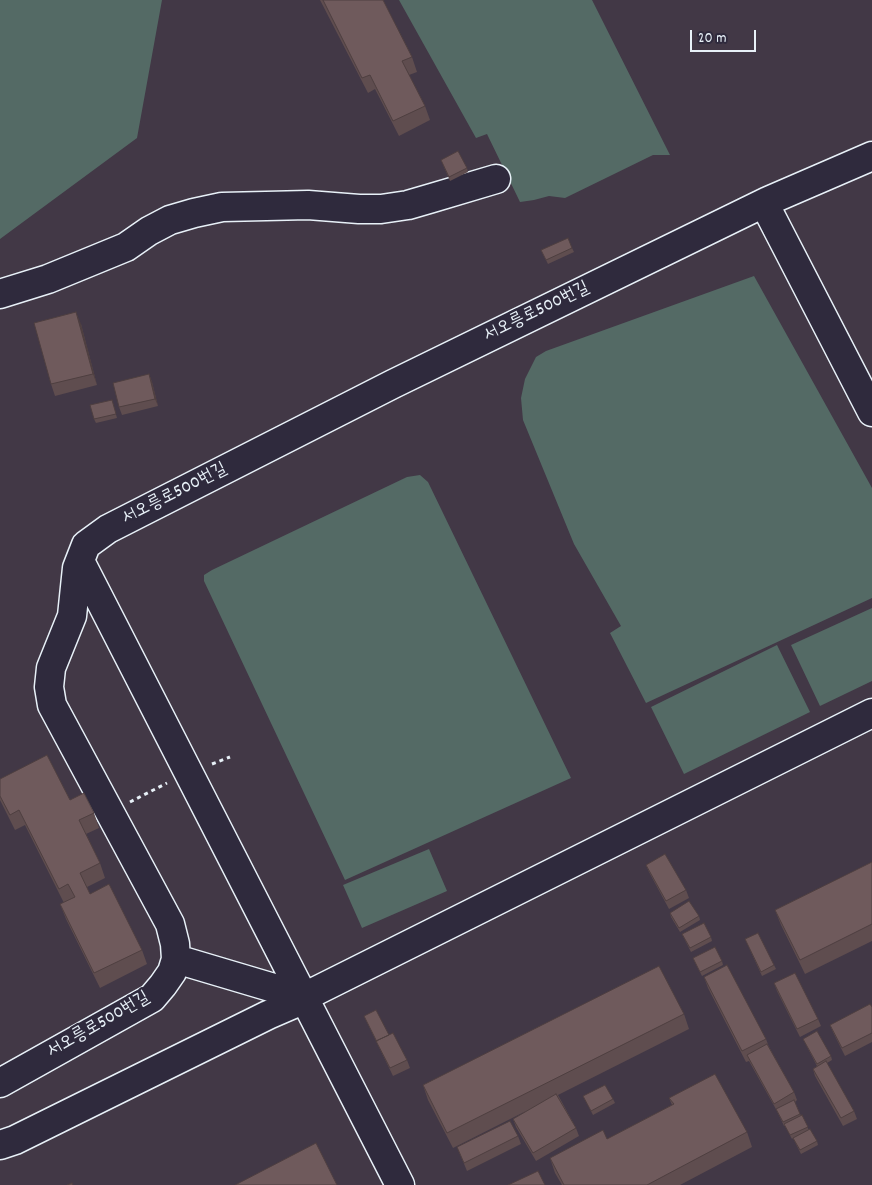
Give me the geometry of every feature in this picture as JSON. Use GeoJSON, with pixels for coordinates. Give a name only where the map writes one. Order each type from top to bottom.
{"type":"FeatureCollection","features":[{"type":"Feature","properties":{"kind":"street","name":"서오릉로500번길"},"geometry":{"type":"LineString","coordinates":[[0,1083],[152,998],[164,985],[172,972],[176,959],[175,944],[170,924],[52,705],[49,687],[51,668],[72,616],[77,568],[86,545],[108,528],[383,389],[764,203],[872,156]]}},
{"type":"Feature","properties":{"kind":"street"},"geometry":{"type":"LineString","coordinates":[[0,294],[48,279],[126,247],[149,231],[170,220],[194,213],[222,207],[266,206],[381,209],[448,194],[496,179]]}},
{"type":"Feature","properties":{"kind":"street"},"geometry":{"type":"LineString","coordinates":[[764,203],[872,412]]}},
{"type":"Feature","properties":{"kind":"street"},"geometry":{"type":"LineString","coordinates":[[80,561],[400,1185]]}},
{"type":"Feature","properties":{"kind":"street"},"geometry":{"type":"LineString","coordinates":[[0,1145],[15,1140],[305,998],[872,713]]}},
{"type":"Feature","properties":{"kind":"street"},"geometry":{"type":"LineString","coordinates":[[176,959],[305,998]]}},
{"type":"Feature","properties":{"kind":"path"},"geometry":{"type":"LineString","coordinates":[[109,812],[189,773]]}},
{"type":"Feature","properties":{"kind":"green space"},"geometry":{"type":"Polygon","coordinates":[[[0,0],[162,0],[137,138],[0,239],[0,0]]]}},
{"type":"Feature","properties":{"kind":"green space"},"geometry":{"type":"Polygon","coordinates":[[[399,0],[592,0],[670,155],[653,155],[565,198],[549,196],[520,202],[487,134],[476,138],[399,0]]]}},
{"type":"Feature","properties":{"kind":"green space"},"geometry":{"type":"Polygon","coordinates":[[[754,276],[872,488],[872,598],[646,703],[610,633],[621,626],[574,544],[523,420],[521,398],[525,379],[536,357],[546,351],[754,276]]]}},
{"type":"Feature","properties":{"kind":"green space"},"geometry":{"type":"Polygon","coordinates":[[[420,475],[428,482],[571,778],[345,880],[204,581],[204,575],[407,477],[420,475]]]}},
{"type":"Feature","properties":{"kind":"green space"},"geometry":{"type":"Polygon","coordinates":[[[872,608],[872,681],[820,706],[791,645],[872,608]]]}},
{"type":"Feature","properties":{"kind":"green space"},"geometry":{"type":"Polygon","coordinates":[[[777,645],[810,712],[684,774],[651,707],[777,645]]]}},
{"type":"Feature","properties":{"kind":"green space"},"geometry":{"type":"Polygon","coordinates":[[[429,849],[447,891],[362,928],[343,885],[429,849]]]}},
{"type":"Feature","properties":{"kind":"building"},"geometry":{"type":"Polygon","coordinates":[[[323,0],[383,0],[412,57],[402,61],[425,106],[393,121],[370,75],[362,78],[323,0]]]}},
{"type":"Feature","properties":{"kind":"building"},"geometry":{"type":"Polygon","coordinates":[[[458,151],[467,168],[449,177],[441,160],[458,151]]]}},
{"type":"Feature","properties":{"kind":"building"},"geometry":{"type":"Polygon","coordinates":[[[568,238],[572,248],[546,260],[541,250],[568,238]]]}},
{"type":"Feature","properties":{"kind":"building"},"geometry":{"type":"Polygon","coordinates":[[[76,312],[93,374],[51,384],[34,323],[76,312]]]}},
{"type":"Feature","properties":{"kind":"building"},"geometry":{"type":"Polygon","coordinates":[[[149,374],[155,399],[119,407],[113,383],[149,374]]]}},
{"type":"Feature","properties":{"kind":"building"},"geometry":{"type":"Polygon","coordinates":[[[112,400],[116,414],[94,419],[90,405],[112,400]]]}},
{"type":"Feature","properties":{"kind":"building"},"geometry":{"type":"Polygon","coordinates":[[[47,755],[70,800],[84,793],[94,813],[79,820],[100,863],[80,873],[90,894],[109,884],[142,950],[94,973],[60,904],[75,897],[68,884],[59,889],[19,810],[10,815],[0,796],[0,779],[47,755]]]}},
{"type":"Feature","properties":{"kind":"building"},"geometry":{"type":"Polygon","coordinates":[[[665,854],[686,890],[666,901],[646,865],[665,854]]]}},
{"type":"Feature","properties":{"kind":"building"},"geometry":{"type":"Polygon","coordinates":[[[872,862],[872,924],[800,960],[775,910],[872,862]]]}},
{"type":"Feature","properties":{"kind":"building"},"geometry":{"type":"Polygon","coordinates":[[[689,901],[699,916],[679,928],[670,913],[689,901]]]}},
{"type":"Feature","properties":{"kind":"building"},"geometry":{"type":"Polygon","coordinates":[[[704,923],[711,937],[690,948],[682,934],[704,923]]]}},
{"type":"Feature","properties":{"kind":"building"},"geometry":{"type":"Polygon","coordinates":[[[758,933],[774,965],[761,972],[745,939],[758,933]]]}},
{"type":"Feature","properties":{"kind":"building"},"geometry":{"type":"Polygon","coordinates":[[[715,947],[722,961],[700,972],[693,958],[715,947]]]}},
{"type":"Feature","properties":{"kind":"building"},"geometry":{"type":"Polygon","coordinates":[[[727,965],[766,1039],[742,1051],[704,977],[727,965]]]}},
{"type":"Feature","properties":{"kind":"building"},"geometry":{"type":"Polygon","coordinates":[[[659,966],[684,1014],[447,1133],[423,1085],[659,966]]]}},
{"type":"Feature","properties":{"kind":"building"},"geometry":{"type":"Polygon","coordinates":[[[795,973],[818,1019],[797,1029],[774,983],[795,973]]]}},
{"type":"Feature","properties":{"kind":"building"},"geometry":{"type":"Polygon","coordinates":[[[870,1004],[872,1007],[872,1033],[842,1048],[830,1025],[870,1004]]]}},
{"type":"Feature","properties":{"kind":"building"},"geometry":{"type":"Polygon","coordinates":[[[376,1010],[389,1035],[376,1041],[364,1016],[376,1010]]]}},
{"type":"Feature","properties":{"kind":"building"},"geometry":{"type":"Polygon","coordinates":[[[817,1031],[831,1056],[817,1064],[803,1039],[817,1031]]]}},
{"type":"Feature","properties":{"kind":"building"},"geometry":{"type":"Polygon","coordinates":[[[393,1033],[407,1060],[390,1068],[376,1041],[393,1033]]]}},
{"type":"Feature","properties":{"kind":"building"},"geometry":{"type":"Polygon","coordinates":[[[767,1044],[794,1092],[774,1104],[747,1055],[767,1044]]]}},
{"type":"Feature","properties":{"kind":"building"},"geometry":{"type":"Polygon","coordinates":[[[826,1061],[854,1111],[841,1118],[813,1069],[826,1061]]]}},
{"type":"Feature","properties":{"kind":"building"},"geometry":{"type":"Polygon","coordinates":[[[715,1074],[747,1132],[647,1185],[564,1185],[550,1158],[603,1130],[607,1139],[674,1104],[669,1098],[715,1074]]]}},
{"type":"Feature","properties":{"kind":"building"},"geometry":{"type":"Polygon","coordinates":[[[605,1085],[613,1099],[591,1111],[583,1096],[605,1085]]]}},
{"type":"Feature","properties":{"kind":"building"},"geometry":{"type":"Polygon","coordinates":[[[556,1094],[576,1128],[533,1153],[513,1119],[556,1094]]]}},
{"type":"Feature","properties":{"kind":"building"},"geometry":{"type":"Polygon","coordinates":[[[794,1100],[800,1114],[783,1122],[776,1109],[794,1100]]]}},
{"type":"Feature","properties":{"kind":"building"},"geometry":{"type":"Polygon","coordinates":[[[802,1115],[808,1127],[790,1135],[784,1124],[802,1115]]]}},
{"type":"Feature","properties":{"kind":"building"},"geometry":{"type":"Polygon","coordinates":[[[510,1121],[518,1136],[464,1163],[457,1147],[510,1121]]]}},
{"type":"Feature","properties":{"kind":"building"},"geometry":{"type":"Polygon","coordinates":[[[810,1129],[817,1141],[800,1150],[793,1138],[810,1129]]]}},
{"type":"Feature","properties":{"kind":"building"},"geometry":{"type":"Polygon","coordinates":[[[316,1143],[337,1185],[235,1185],[316,1143]]]}},
{"type":"Feature","properties":{"kind":"building"},"geometry":{"type":"Polygon","coordinates":[[[538,1171],[545,1185],[508,1185],[538,1171]]]}}]}
